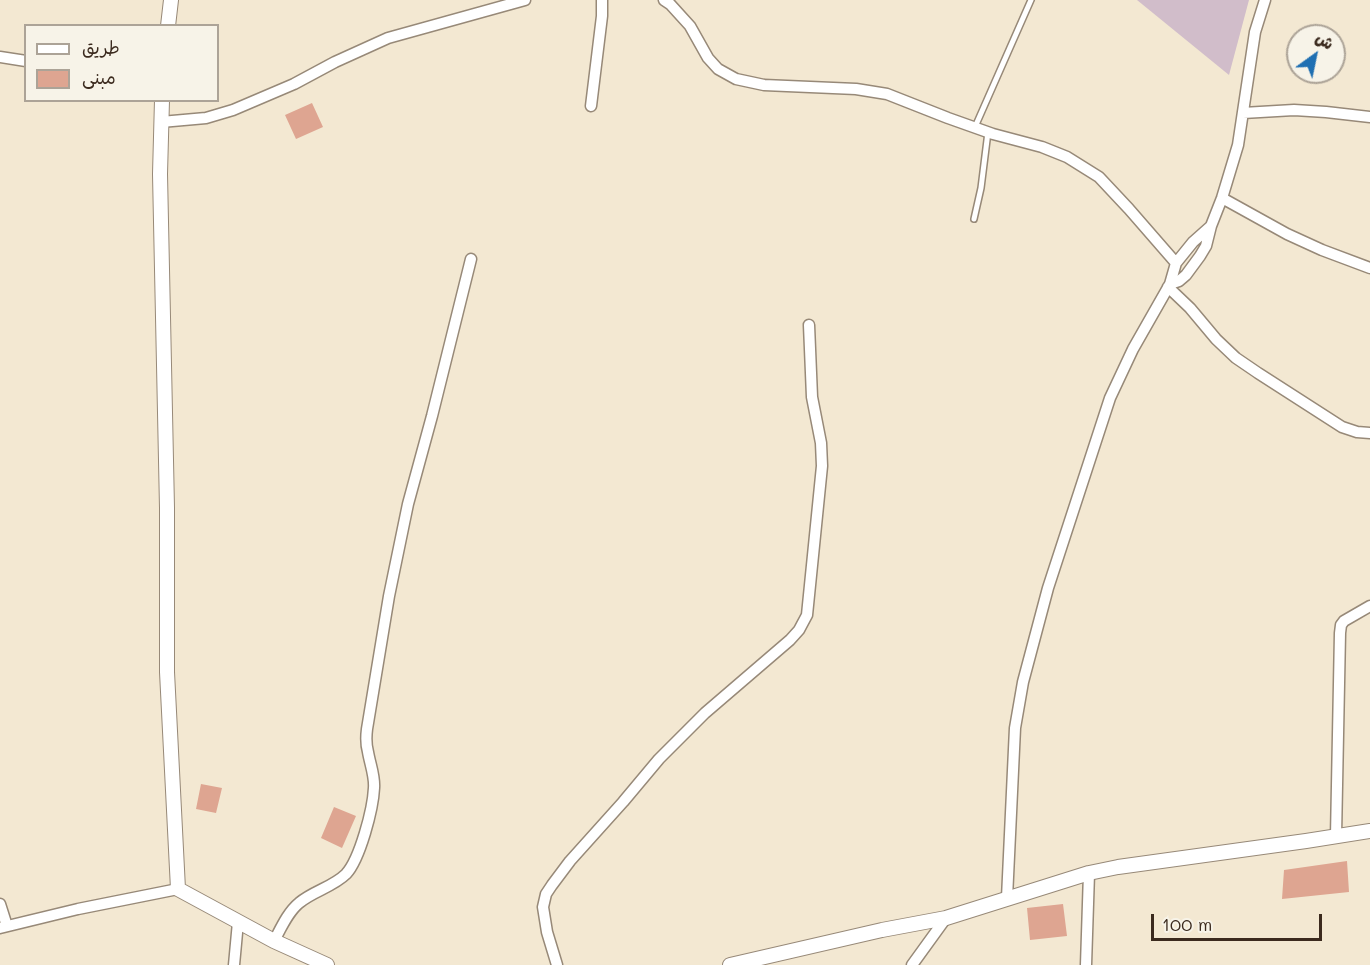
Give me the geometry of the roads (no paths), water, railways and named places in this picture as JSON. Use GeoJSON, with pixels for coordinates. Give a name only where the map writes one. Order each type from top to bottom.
{"type":"FeatureCollection","features":[{"type":"Feature","properties":{"kind":"street"},"geometry":{"type":"LineString","coordinates":[[168,24],[171,0]]}},
{"type":"Feature","properties":{"kind":"street"},"geometry":{"type":"LineString","coordinates":[[161,122],[206,118],[233,110],[294,84],[334,62],[388,38],[525,0]]}},
{"type":"Feature","properties":{"kind":"street"},"geometry":{"type":"LineString","coordinates":[[591,106],[602,0]]}},
{"type":"Feature","properties":{"kind":"street"},"geometry":{"type":"LineString","coordinates":[[664,0],[690,26],[708,58],[718,69],[736,79],[764,85],[856,89],[887,94],[988,132],[1042,147],[1067,157],[1099,177],[1176,263]]}},
{"type":"Feature","properties":{"kind":"street"},"geometry":{"type":"LineString","coordinates":[[1169,285],[1179,281],[1194,266],[1206,246],[1210,226],[1222,198],[1238,145],[1255,32],[1264,0]]}},
{"type":"Feature","properties":{"kind":"street"},"geometry":{"type":"LineString","coordinates":[[0,57],[24,61]]}},
{"type":"Feature","properties":{"kind":"street"},"geometry":{"type":"LineString","coordinates":[[162,102],[160,174],[166,463],[167,672],[178,889]]}},
{"type":"Feature","properties":{"kind":"street"},"geometry":{"type":"LineString","coordinates":[[1243,113],[1294,110],[1370,117]]}},
{"type":"Feature","properties":{"kind":"street"},"geometry":{"type":"LineString","coordinates":[[1222,198],[1287,234],[1370,268]]}},
{"type":"Feature","properties":{"kind":"street"},"geometry":{"type":"LineString","coordinates":[[1007,898],[1015,729],[1023,682],[1048,588],[1110,398],[1133,349],[1169,285],[1176,263],[1210,226]]}},
{"type":"Feature","properties":{"kind":"street"},"geometry":{"type":"LineString","coordinates":[[274,941],[291,911],[299,903],[338,881],[345,874],[354,861],[370,816],[374,787],[367,750],[367,729],[389,596],[408,504],[471,259]]}},
{"type":"Feature","properties":{"kind":"street"},"geometry":{"type":"LineString","coordinates":[[1169,285],[1216,339],[1236,358],[1342,427],[1370,433]]}},
{"type":"Feature","properties":{"kind":"street"},"geometry":{"type":"LineString","coordinates":[[557,965],[547,932],[543,907],[546,894],[552,885],[570,861],[659,759],[705,713],[790,640],[799,630],[807,615],[822,466],[812,397],[808,325]]}},
{"type":"Feature","properties":{"kind":"street"},"geometry":{"type":"LineString","coordinates":[[1336,836],[1341,625],[1370,606]]}},
{"type":"Feature","properties":{"kind":"street"},"geometry":{"type":"LineString","coordinates":[[730,965],[882,930],[946,918],[1089,873],[1370,831]]}},
{"type":"Feature","properties":{"kind":"street"},"geometry":{"type":"LineString","coordinates":[[1086,965],[1089,873]]}},
{"type":"Feature","properties":{"kind":"street"},"geometry":{"type":"LineString","coordinates":[[0,904],[3,927],[178,889],[274,941],[327,965]]}},
{"type":"Feature","properties":{"kind":"street"},"geometry":{"type":"LineString","coordinates":[[912,965],[946,918]]}},
{"type":"Feature","properties":{"kind":"street"},"geometry":{"type":"LineString","coordinates":[[234,965],[238,922]]}},
{"type":"Feature","properties":{"kind":"lane"},"geometry":{"type":"LineString","coordinates":[[975,127],[1031,0]]}},
{"type":"Feature","properties":{"kind":"lane"},"geometry":{"type":"LineString","coordinates":[[974,219],[981,188],[988,132]]}}]}
